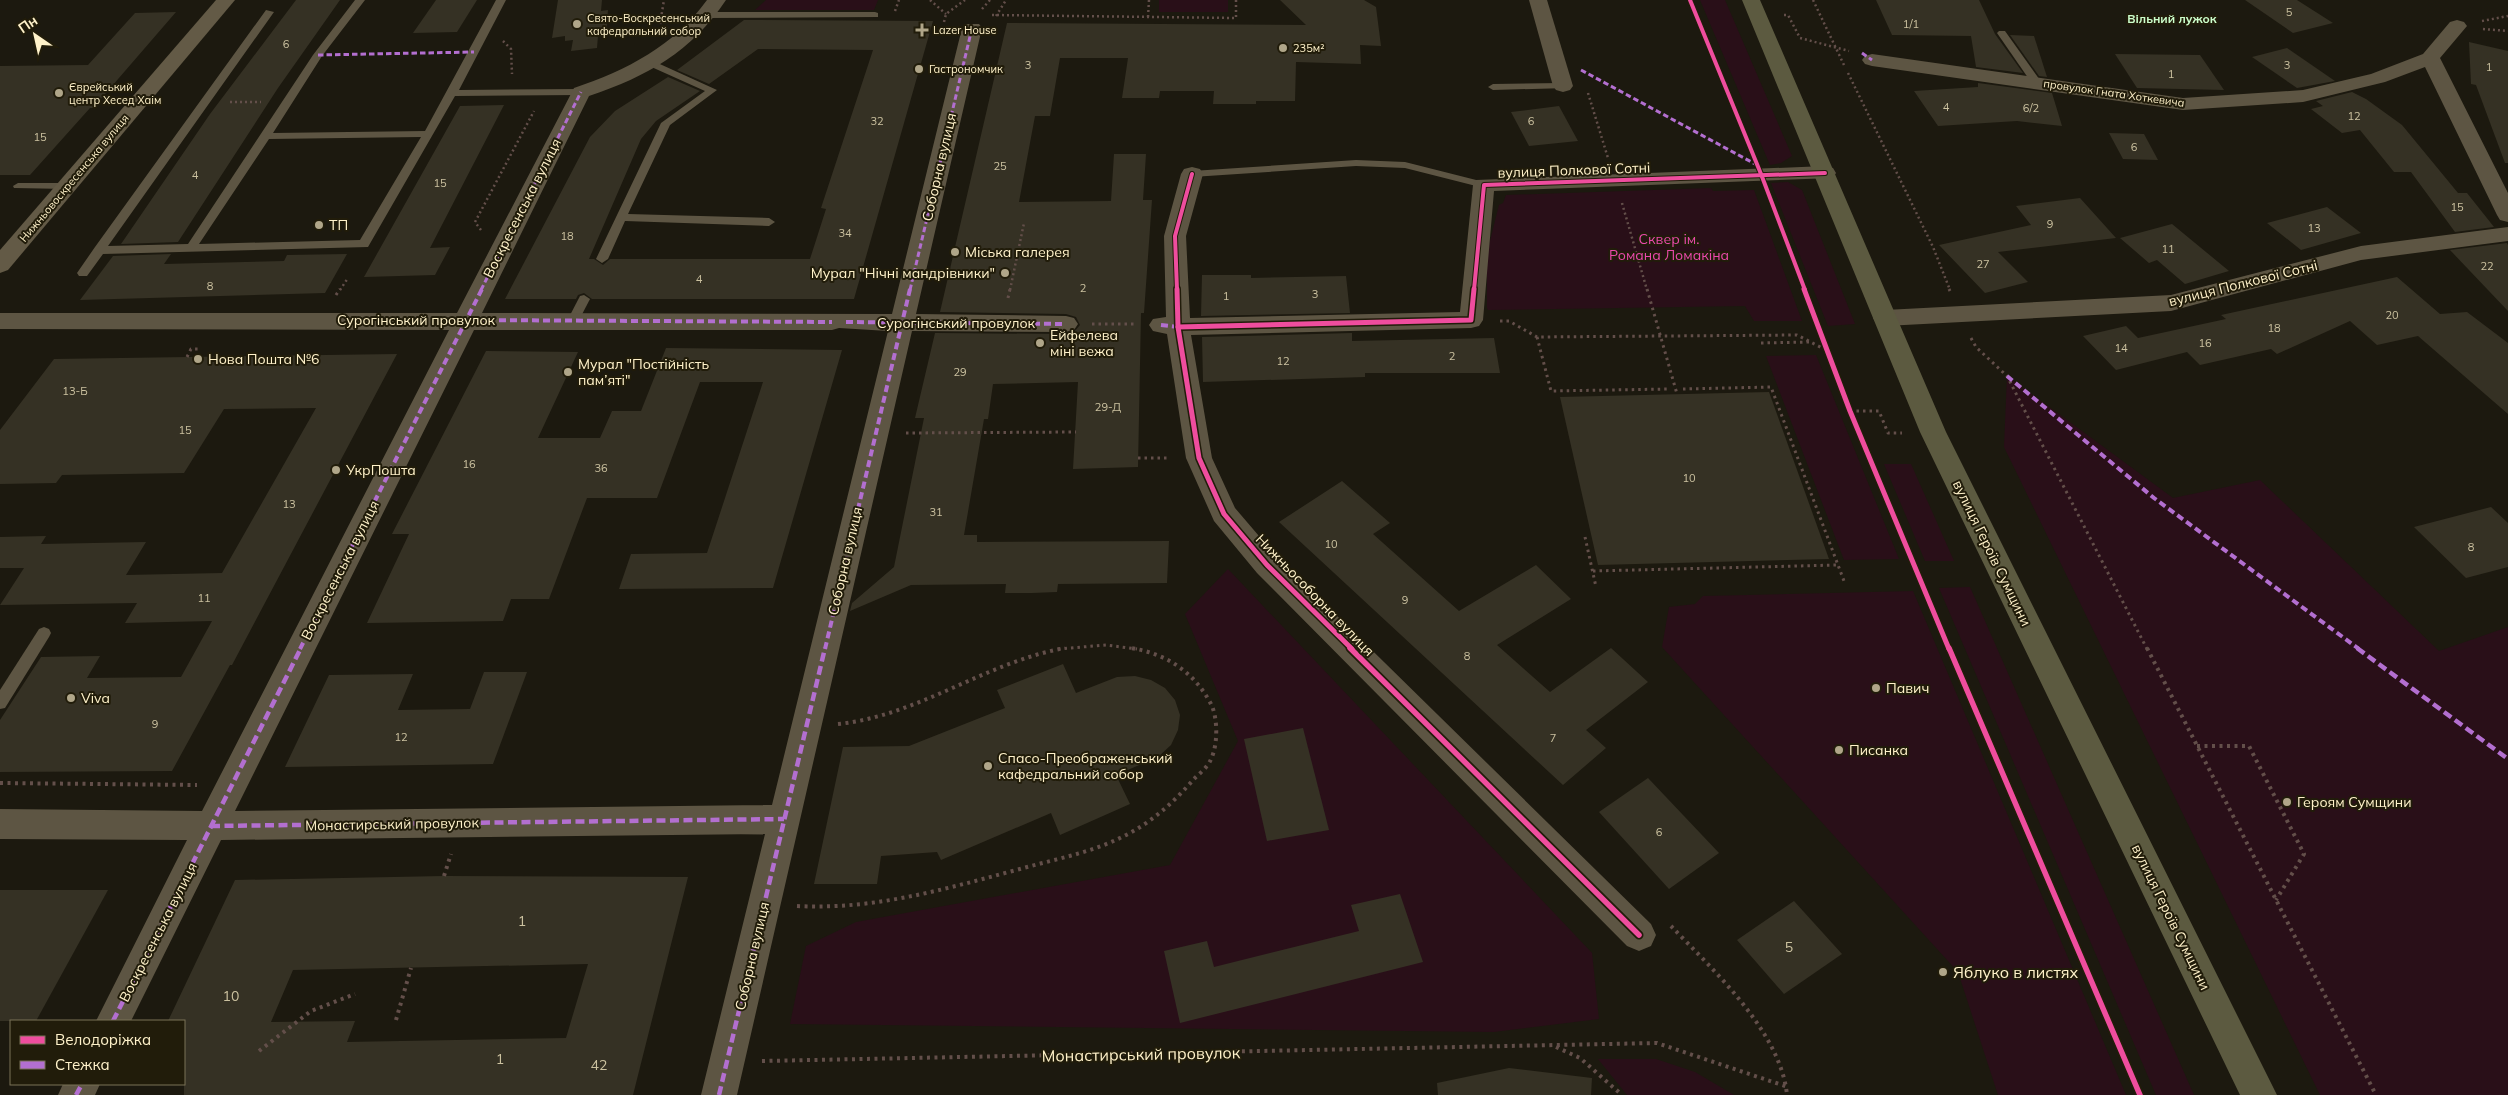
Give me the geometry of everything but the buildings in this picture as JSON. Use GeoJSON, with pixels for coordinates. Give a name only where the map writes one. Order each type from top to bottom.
{"type":"FeatureCollection","features":[{"type":"Feature","properties":{"kind":"main road","name":"вулиця Героїв Сумщини"},"geometry":{"type":"LineString","coordinates":[[1754,7],[1933,432],[2259,1095]]}},
{"type":"Feature","properties":{"kind":"street","name":"Нижньовоскресенська вулиця"},"geometry":{"type":"LineString","coordinates":[[0,265],[226,0]]}},
{"type":"Feature","properties":{"kind":"street"},"geometry":{"type":"LineString","coordinates":[[1538,0],[1562,86]]}},
{"type":"Feature","properties":{"kind":"street"},"geometry":{"type":"LineString","coordinates":[[581,92],[609,84],[651,63],[678,44],[712,8]]}},
{"type":"Feature","properties":{"kind":"street","name":"Соборна вулиця"},"geometry":{"type":"LineString","coordinates":[[719,1095],[902,322],[979,21]]}},
{"type":"Feature","properties":{"kind":"street","name":"провулок Гната Хоткевича"},"geometry":{"type":"LineString","coordinates":[[1872,60],[2183,104],[2303,96],[2378,78],[2430,58],[2457,26]]}},
{"type":"Feature","properties":{"kind":"street"},"geometry":{"type":"LineString","coordinates":[[2430,58],[2508,215]]}},
{"type":"Feature","properties":{"kind":"street","name":"Воскресенська вулиця"},"geometry":{"type":"LineString","coordinates":[[114,1020],[581,92]]}},
{"type":"Feature","properties":{"kind":"street","name":"вулиця Полкової Сотні"},"geometry":{"type":"LineString","coordinates":[[1170,326],[1472,320],[1484,185],[1825,173]]}},
{"type":"Feature","properties":{"kind":"street","name":"Нижньособорна вулиця"},"geometry":{"type":"LineString","coordinates":[[1192,174],[1175,236],[1170,326],[1199,458],[1224,514],[1267,565],[1639,935]]}},
{"type":"Feature","properties":{"kind":"street","name":"вулиця Полкової Сотні"},"geometry":{"type":"LineString","coordinates":[[1885,318],[2171,303],[2361,253],[2508,234]]}},
{"type":"Feature","properties":{"kind":"street","name":"Сурогінський провулок"},"geometry":{"type":"LineString","coordinates":[[0,320],[466,320],[1066,324]]}},
{"type":"Feature","properties":{"kind":"street","name":"Монастирський провулок"},"geometry":{"type":"LineString","coordinates":[[0,824],[211,826],[784,819]]}},
{"type":"Feature","properties":{"kind":"lane"},"geometry":{"type":"LineString","coordinates":[[191,248],[318,55],[360,0]]}},
{"type":"Feature","properties":{"kind":"lane"},"geometry":{"type":"LineString","coordinates":[[99,250],[364,244],[429,134],[501,0]]}},
{"type":"Feature","properties":{"kind":"lane"},"geometry":{"type":"LineString","coordinates":[[712,8],[875,15]]}},
{"type":"Feature","properties":{"kind":"lane"},"geometry":{"type":"LineString","coordinates":[[83,273],[269,12]]}},
{"type":"Feature","properties":{"kind":"lane"},"geometry":{"type":"LineString","coordinates":[[2002,33],[2037,83]]}},
{"type":"Feature","properties":{"kind":"lane"},"geometry":{"type":"LineString","coordinates":[[602,259],[666,123],[712,90],[651,63]]}},
{"type":"Feature","properties":{"kind":"lane"},"geometry":{"type":"LineString","coordinates":[[1493,87],[1562,86]]}},
{"type":"Feature","properties":{"kind":"lane"},"geometry":{"type":"LineString","coordinates":[[452,93],[581,92]]}},
{"type":"Feature","properties":{"kind":"lane"},"geometry":{"type":"LineString","coordinates":[[266,136],[429,134]]}},
{"type":"Feature","properties":{"kind":"lane"},"geometry":{"type":"LineString","coordinates":[[1192,174],[1356,163],[1405,165],[1484,185]]}},
{"type":"Feature","properties":{"kind":"lane"},"geometry":{"type":"LineString","coordinates":[[18,186],[68,186]]}},
{"type":"Feature","properties":{"kind":"lane"},"geometry":{"type":"LineString","coordinates":[[621,217],[769,222]]}},
{"type":"Feature","properties":{"kind":"lane"},"geometry":{"type":"LineString","coordinates":[[573,321],[584,299]]}},
{"type":"Feature","properties":{"kind":"lane"},"geometry":{"type":"LineString","coordinates":[[0,703],[44,633]]}},
{"type":"Feature","properties":{"kind":"path"},"geometry":{"type":"LineString","coordinates":[[894,14],[899,0]]}},
{"type":"Feature","properties":{"kind":"path"},"geometry":{"type":"LineString","coordinates":[[930,0],[946,14],[965,0]]}},
{"type":"Feature","properties":{"kind":"path"},"geometry":{"type":"LineString","coordinates":[[996,15],[1006,0]]}},
{"type":"Feature","properties":{"kind":"path"},"geometry":{"type":"LineString","coordinates":[[1148,17],[1149,0]]}},
{"type":"Feature","properties":{"kind":"path"},"geometry":{"type":"LineString","coordinates":[[979,21],[996,15],[1236,18],[1236,0]]}},
{"type":"Feature","properties":{"kind":"path"},"geometry":{"type":"LineString","coordinates":[[1813,0],[1933,247],[1960,314],[1976,347],[2007,376],[2376,1095]]}},
{"type":"Feature","properties":{"kind":"path"},"geometry":{"type":"LineString","coordinates":[[1754,7],[1788,15],[1800,38],[1837,50]]}},
{"type":"Feature","properties":{"kind":"path"},"geometry":{"type":"LineString","coordinates":[[488,26],[511,50],[512,92]]}},
{"type":"Feature","properties":{"kind":"path"},"geometry":{"type":"LineString","coordinates":[[499,255],[475,222],[544,92]]}},
{"type":"Feature","properties":{"kind":"path"},"geometry":{"type":"LineString","coordinates":[[206,102],[287,102]]}},
{"type":"Feature","properties":{"kind":"path"},"geometry":{"type":"LineString","coordinates":[[1621,202],[1677,394]]}},
{"type":"Feature","properties":{"kind":"path"},"geometry":{"type":"LineString","coordinates":[[1003,323],[1024,223]]}},
{"type":"Feature","properties":{"kind":"path"},"geometry":{"type":"LineString","coordinates":[[1509,321],[1538,337],[1797,335],[1826,350]]}},
{"type":"Feature","properties":{"kind":"path"},"geometry":{"type":"LineString","coordinates":[[1066,324],[1170,326]]}},
{"type":"Feature","properties":{"kind":"path"},"geometry":{"type":"LineString","coordinates":[[1538,337],[1551,392],[1669,389]]}},
{"type":"Feature","properties":{"kind":"path"},"geometry":{"type":"LineString","coordinates":[[1761,343],[1811,342]]}},
{"type":"Feature","properties":{"kind":"path"},"geometry":{"type":"LineString","coordinates":[[1683,389],[1772,387],[1844,581]]}},
{"type":"Feature","properties":{"kind":"path"},"geometry":{"type":"LineString","coordinates":[[1850,411],[1879,411],[1888,433],[1933,432]]}},
{"type":"Feature","properties":{"kind":"path"},"geometry":{"type":"LineString","coordinates":[[876,434],[1076,432]]}},
{"type":"Feature","properties":{"kind":"path"},"geometry":{"type":"LineString","coordinates":[[1138,458],[1160,458]]}},
{"type":"Feature","properties":{"kind":"path"},"geometry":{"type":"LineString","coordinates":[[1585,537],[1596,587]]}},
{"type":"Feature","properties":{"kind":"path"},"geometry":{"type":"LineString","coordinates":[[1592,571],[1838,565]]}},
{"type":"Feature","properties":{"kind":"path"},"geometry":{"type":"LineString","coordinates":[[764,903],[809,907],[855,906],[898,900],[1112,842],[1156,817],[1182,792],[1211,760],[1216,732],[1214,709],[1203,690],[1188,673],[1173,662],[1149,652],[1133,648],[1103,645],[1069,648],[1029,657],[994,668],[903,708],[848,724],[807,725]]}},
{"type":"Feature","properties":{"kind":"path"},"geometry":{"type":"LineString","coordinates":[[2197,746],[2249,746],[2300,846],[2304,854],[2276,901]]}},
{"type":"Feature","properties":{"kind":"path"},"geometry":{"type":"LineString","coordinates":[[0,783],[232,785]]}},
{"type":"Feature","properties":{"kind":"path"},"geometry":{"type":"LineString","coordinates":[[1668,923],[1707,964],[1758,1026],[1777,1057],[1788,1088],[1787,1095]]}},
{"type":"Feature","properties":{"kind":"path"},"geometry":{"type":"LineString","coordinates":[[396,1020],[411,968]]}},
{"type":"Feature","properties":{"kind":"path"},"geometry":{"type":"LineString","coordinates":[[259,1051],[311,1011],[356,994]]}},
{"type":"Feature","properties":{"kind":"path"},"geometry":{"type":"LineString","coordinates":[[1556,1046],[1580,1058],[1622,1095]]}},
{"type":"Feature","properties":{"kind":"green space"},"geometry":{"type":"Polygon","coordinates":[[[766,0],[878,0],[874,10],[755,10],[766,0]]]}},
{"type":"Feature","properties":{"kind":"green space"},"geometry":{"type":"Polygon","coordinates":[[[1159,0],[1228,0],[1228,12],[1159,12],[1159,0]]]}},
{"type":"Feature","properties":{"kind":"green space"},"geometry":{"type":"Polygon","coordinates":[[[1700,0],[1725,0],[1792,156],[1781,163],[1770,165],[1700,0]]]}},
{"type":"Feature","properties":{"kind":"green space"},"geometry":{"type":"Polygon","coordinates":[[[1788,182],[1802,190],[1855,324],[1828,326],[1771,183],[1788,182]]]}},
{"type":"Feature","properties":{"kind":"green space","name":"Сквер ім. Романа Ломакіна"},"geometry":{"type":"Polygon","coordinates":[[[1711,188],[1713,191],[1754,190],[1802,321],[1754,321],[1745,306],[1488,310],[1487,253],[1499,205],[1503,203],[1506,195],[1711,188]]]}},
{"type":"Feature","properties":{"kind":"green space"},"geometry":{"type":"Polygon","coordinates":[[[1816,355],[1899,559],[1844,560],[1766,356],[1816,355]]]}},
{"type":"Feature","properties":{"kind":"green space"},"geometry":{"type":"Polygon","coordinates":[[[2007,376],[2173,498],[2260,480],[2439,651],[2508,627],[2508,1095],[2320,1095],[2004,447],[2007,376]]]}},
{"type":"Feature","properties":{"kind":"green space"},"geometry":{"type":"Polygon","coordinates":[[[1884,464],[1911,464],[1954,561],[1925,561],[1884,464]]]}},
{"type":"Feature","properties":{"kind":"green space"},"geometry":{"type":"Polygon","coordinates":[[[1228,569],[1592,953],[1599,1019],[1494,1032],[790,1024],[806,946],[856,922],[1170,865],[1238,741],[1185,614],[1228,569]]]}},
{"type":"Feature","properties":{"kind":"green space"},"geometry":{"type":"Polygon","coordinates":[[[1970,587],[2194,1095],[2156,1095],[1939,588],[1970,587]]]}},
{"type":"Feature","properties":{"kind":"green space"},"geometry":{"type":"Polygon","coordinates":[[[1913,591],[2126,1095],[1998,1095],[1958,972],[1662,647],[1669,607],[1695,604],[1703,596],[1913,591]]]}},
{"type":"Feature","properties":{"kind":"green space"},"geometry":{"type":"Polygon","coordinates":[[[1598,1059],[1656,1059],[1695,1072],[1734,1095],[1627,1095],[1598,1059]]]}},
{"type":"Feature","properties":{"kind":"marked path"},"geometry":{"type":"LineString","coordinates":[[719,1095],[972,28]]}},
{"type":"Feature","properties":{"kind":"marked path"},"geometry":{"type":"LineString","coordinates":[[318,55],[474,52]]}},
{"type":"Feature","properties":{"kind":"marked path"},"geometry":{"type":"LineString","coordinates":[[1862,53],[1872,60]]}},
{"type":"Feature","properties":{"kind":"marked path"},"geometry":{"type":"LineString","coordinates":[[1581,70],[1757,165]]}},
{"type":"Feature","properties":{"kind":"marked path"},"geometry":{"type":"LineString","coordinates":[[114,1020],[581,92]]}},
{"type":"Feature","properties":{"kind":"marked path"},"geometry":{"type":"LineString","coordinates":[[466,320],[832,322]]}},
{"type":"Feature","properties":{"kind":"marked path"},"geometry":{"type":"LineString","coordinates":[[846,322],[1066,324]]}},
{"type":"Feature","properties":{"kind":"marked path"},"geometry":{"type":"LineString","coordinates":[[1161,325],[1178,327]]}},
{"type":"Feature","properties":{"kind":"marked path"},"geometry":{"type":"LineString","coordinates":[[2007,376],[2154,498],[2508,759]]}},
{"type":"Feature","properties":{"kind":"marked path"},"geometry":{"type":"LineString","coordinates":[[211,826],[784,819]]}},
{"type":"Feature","properties":{"kind":"marked path"},"geometry":{"type":"LineString","coordinates":[[76,1095],[81,1085]]}},
{"type":"Feature","properties":{"kind":"cycle path"},"geometry":{"type":"LineString","coordinates":[[1690,0],[1761,174],[1850,411],[1919,578],[2140,1095]]}},
{"type":"Feature","properties":{"kind":"cycle path"},"geometry":{"type":"LineString","coordinates":[[1178,327],[1471,320],[1484,185],[1825,173]]}},
{"type":"Feature","properties":{"kind":"cycle path"},"geometry":{"type":"LineString","coordinates":[[1192,174],[1175,236],[1178,327],[1199,458],[1224,514],[1267,565],[1639,935]]}},
{"type":"Feature","properties":{"kind":"place","name":"Свято-Воскресенський кафедральний собор"},"geometry":{"type":"Point","coordinates":[577,24]}},
{"type":"Feature","properties":{"kind":"place","name":"Lazer House"},"geometry":{"type":"Point","coordinates":[922,30]}},
{"type":"Feature","properties":{"kind":"place","name":"235м²"},"geometry":{"type":"Point","coordinates":[1283,48]}},
{"type":"Feature","properties":{"kind":"place","name":"Гастрономчик"},"geometry":{"type":"Point","coordinates":[919,69]}},
{"type":"Feature","properties":{"kind":"place","name":"Єврейський центр Хесед Хаім"},"geometry":{"type":"Point","coordinates":[59,93]}},
{"type":"Feature","properties":{"kind":"place","name":"ТП"},"geometry":{"type":"Point","coordinates":[319,225]}},
{"type":"Feature","properties":{"kind":"place","name":"Міська галерея"},"geometry":{"type":"Point","coordinates":[955,252]}},
{"type":"Feature","properties":{"kind":"place","name":"Мурал \"Нічні мандрівники\""},"geometry":{"type":"Point","coordinates":[1005,273]}},
{"type":"Feature","properties":{"kind":"place","name":"Ейфелева міні вежа"},"geometry":{"type":"Point","coordinates":[1040,343]}},
{"type":"Feature","properties":{"kind":"place","name":"Нова Пошта №6"},"geometry":{"type":"Point","coordinates":[198,359]}},
{"type":"Feature","properties":{"kind":"place","name":"Мурал \"Постійність пам’яті\""},"geometry":{"type":"Point","coordinates":[568,372]}},
{"type":"Feature","properties":{"kind":"place","name":"УкрПошта"},"geometry":{"type":"Point","coordinates":[336,470]}},
{"type":"Feature","properties":{"kind":"place","name":"Павич"},"geometry":{"type":"Point","coordinates":[1876,688]}},
{"type":"Feature","properties":{"kind":"place","name":"Viva"},"geometry":{"type":"Point","coordinates":[71,698]}},
{"type":"Feature","properties":{"kind":"place","name":"Писанка"},"geometry":{"type":"Point","coordinates":[1839,750]}},
{"type":"Feature","properties":{"kind":"place","name":"Спасо-Преображенський кафедральний собор"},"geometry":{"type":"Point","coordinates":[988,766]}},
{"type":"Feature","properties":{"kind":"place","name":"Героям Сумщини"},"geometry":{"type":"Point","coordinates":[2287,802]}},
{"type":"Feature","properties":{"kind":"place","name":"Яблуко в листях"},"geometry":{"type":"Point","coordinates":[1943,972]}},
{"type":"Feature","properties":{"kind":"district","name":"Вільний лужок"},"geometry":{"type":"Point","coordinates":[2172,18]}}]}
